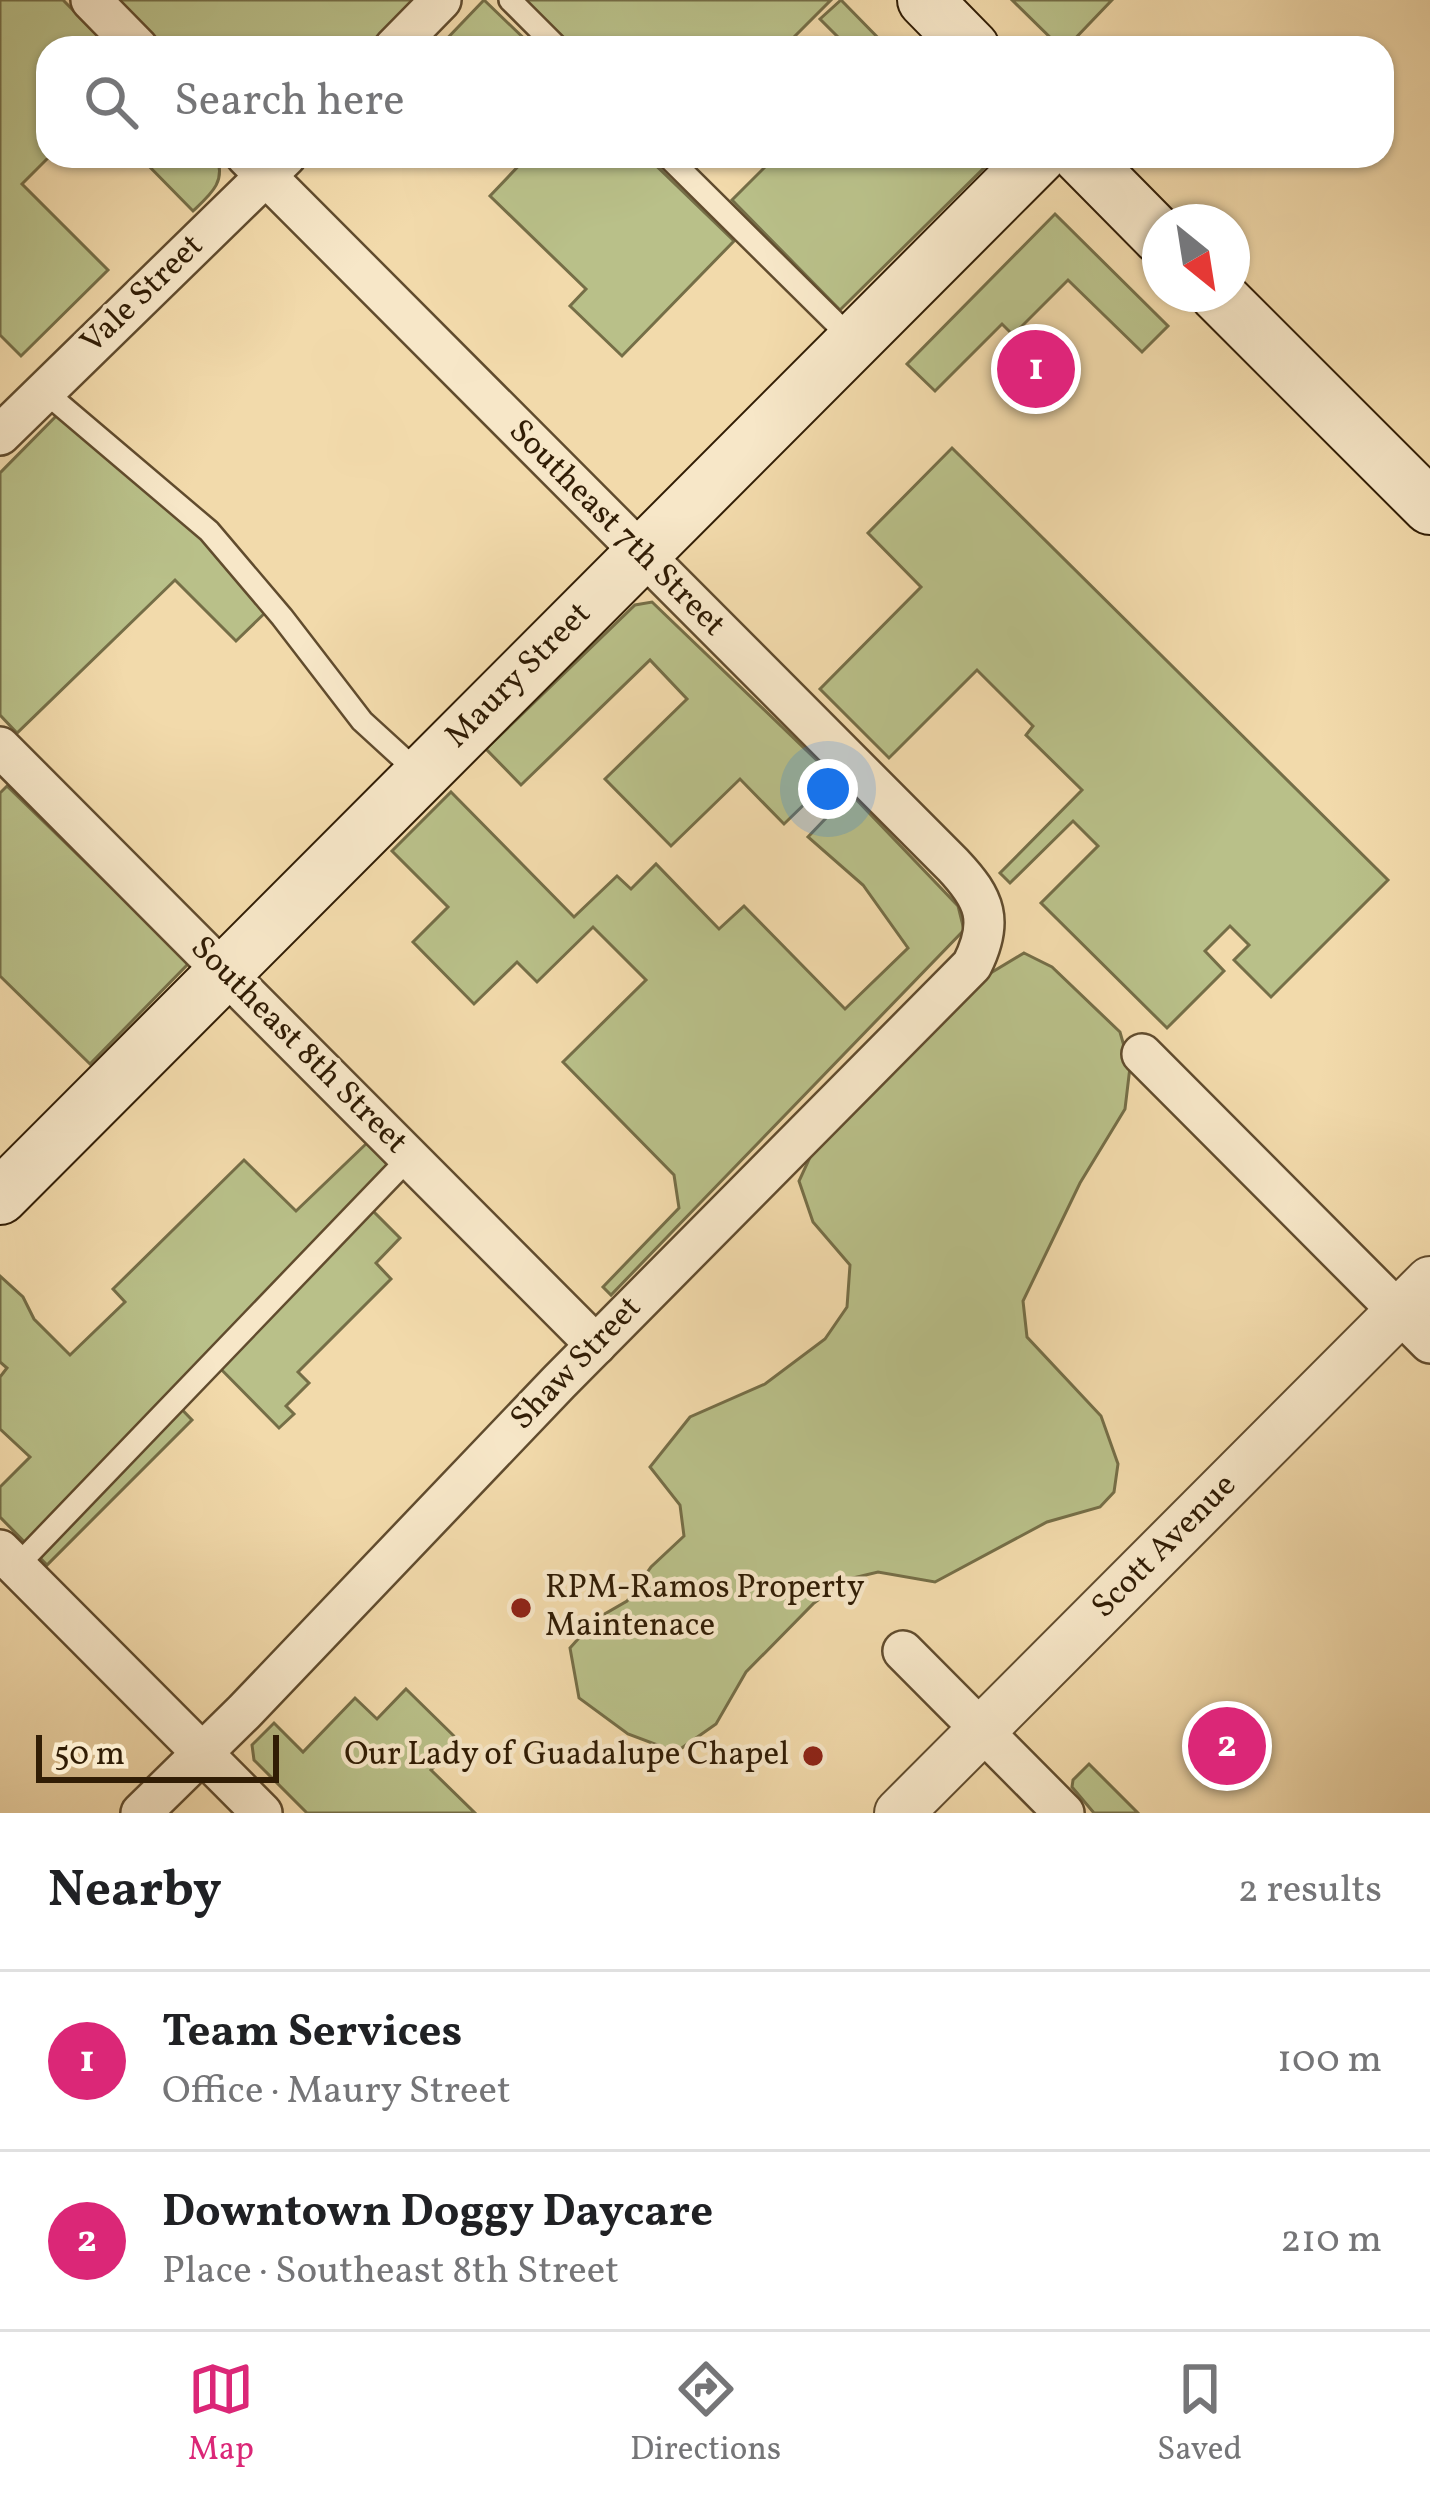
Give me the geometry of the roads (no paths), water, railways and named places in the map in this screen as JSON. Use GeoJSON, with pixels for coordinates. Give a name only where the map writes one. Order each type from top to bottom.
{"type":"FeatureCollection","features":[{"type":"Feature","properties":{"kind":"main road"},"geometry":{"type":"LineString","coordinates":[[925,0],[961,36]]}},
{"type":"Feature","properties":{"kind":"main road","name":"Maury Street"},"geometry":{"type":"LineString","coordinates":[[0,1197],[1028,168]]}},
{"type":"Feature","properties":{"kind":"main road"},"geometry":{"type":"LineString","coordinates":[[1092,168],[1142,219]]}},
{"type":"Feature","properties":{"kind":"main road"},"geometry":{"type":"LineString","coordinates":[[1235,312],[1430,508]]}},
{"type":"Feature","properties":{"kind":"street"},"geometry":{"type":"LineString","coordinates":[[91,0],[127,36]]}},
{"type":"Feature","properties":{"kind":"street"},"geometry":{"type":"LineString","coordinates":[[406,36],[441,0]]}},
{"type":"Feature","properties":{"kind":"street","name":"Vale Street"},"geometry":{"type":"LineString","coordinates":[[0,435],[261,168]]}},
{"type":"Feature","properties":{"kind":"street","name":"Southeast 7th Street"},"geometry":{"type":"LineString","coordinates":[[271,168],[640,554],[953,865],[982,904]]}},
{"type":"Feature","properties":{"kind":"street","name":"Southeast 8th Street"},"geometry":{"type":"LineString","coordinates":[[4,760],[224,972],[596,1345]]}},
{"type":"Feature","properties":{"kind":"street","name":"Shaw Street"},"geometry":{"type":"LineString","coordinates":[[141,1813],[972,964],[986,926],[982,904]]}},
{"type":"Feature","properties":{"kind":"street"},"geometry":{"type":"LineString","coordinates":[[1142,1054],[1420,1312]]}},
{"type":"Feature","properties":{"kind":"street","name":"Scott Avenue"},"geometry":{"type":"LineString","coordinates":[[899,1813],[1420,1312]]}},
{"type":"Feature","properties":{"kind":"street"},"geometry":{"type":"LineString","coordinates":[[8,1558],[262,1813]]}},
{"type":"Feature","properties":{"kind":"street"},"geometry":{"type":"LineString","coordinates":[[903,1652],[1064,1813]]}},
{"type":"Feature","properties":{"kind":"lane"},"geometry":{"type":"LineString","coordinates":[[510,0],[546,36]]}},
{"type":"Feature","properties":{"kind":"lane"},"geometry":{"type":"LineString","coordinates":[[679,168],[854,340]]}},
{"type":"Feature","properties":{"kind":"lane"},"geometry":{"type":"LineString","coordinates":[[44,391],[209,531],[362,721],[421,774]]}},
{"type":"Feature","properties":{"kind":"lane"},"geometry":{"type":"LineString","coordinates":[[8,1558],[410,1158]]}},
{"type":"Feature","properties":{"kind":"place","name":"Team Services"},"geometry":{"type":"Point","coordinates":[1036,369]}},
{"type":"Feature","properties":{"kind":"place","name":"RPM-Ramos Property Maintenace"},"geometry":{"type":"Point","coordinates":[521,1608]}},
{"type":"Feature","properties":{"kind":"place","name":"Downtown Doggy Daycare"},"geometry":{"type":"Point","coordinates":[1227,1746]}},
{"type":"Feature","properties":{"kind":"place","name":"Our Lady of Guadalupe Chapel"},"geometry":{"type":"Point","coordinates":[813,1756]}}]}
